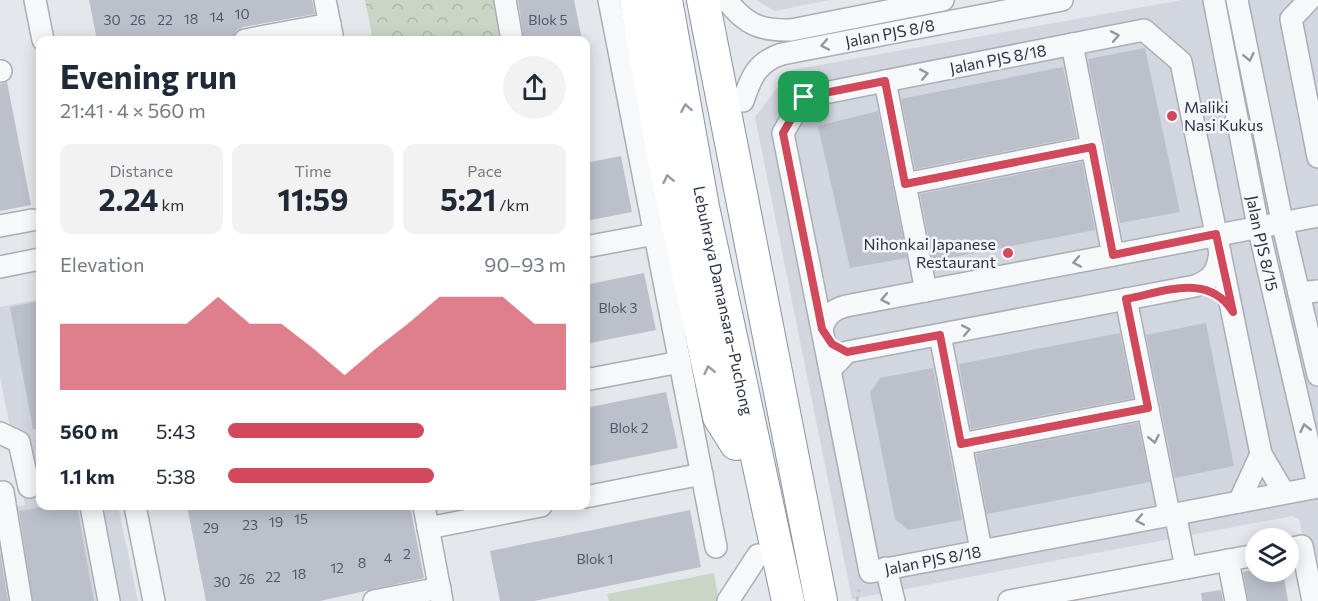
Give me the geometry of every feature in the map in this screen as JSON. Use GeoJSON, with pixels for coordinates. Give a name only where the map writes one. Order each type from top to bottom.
{"type":"FeatureCollection","features":[{"type":"Feature","properties":{"kind":"highway"},"geometry":{"type":"LineString","coordinates":[[636,0],[663,155],[719,417],[735,444]]}},
{"type":"Feature","properties":{"kind":"highway","name":"Lebuhraya Damansara–Puchong"},"geometry":{"type":"LineString","coordinates":[[666,0],[703,207],[788,601]]}},
{"type":"Feature","properties":{"kind":"highway","name":"Lebuhraya Damansara–Puchong"},"geometry":{"type":"LineString","coordinates":[[703,0],[821,601]]}},
{"type":"Feature","properties":{"kind":"highway"},"geometry":{"type":"LineString","coordinates":[[725,0],[802,421],[848,597]]}},
{"type":"Feature","properties":{"kind":"highway"},"geometry":{"type":"LineString","coordinates":[[730,336],[735,444],[768,601]]}},
{"type":"Feature","properties":{"kind":"street"},"geometry":{"type":"LineString","coordinates":[[35,0],[42,36]]}},
{"type":"Feature","properties":{"kind":"street"},"geometry":{"type":"LineString","coordinates":[[288,36],[331,32],[325,0]]}},
{"type":"Feature","properties":{"kind":"street"},"geometry":{"type":"LineString","coordinates":[[505,0],[512,36]]}},
{"type":"Feature","properties":{"kind":"street"},"geometry":{"type":"LineString","coordinates":[[609,0],[716,547]]}},
{"type":"Feature","properties":{"kind":"street","name":"Jalan PJS 8/8"},"geometry":{"type":"LineString","coordinates":[[725,0],[739,16],[756,27],[771,31],[791,30],[942,0]]}},
{"type":"Feature","properties":{"kind":"street","name":"Jalan PJS 8/8"},"geometry":{"type":"LineString","coordinates":[[743,101],[758,66],[767,59],[782,54],[1062,0]]}},
{"type":"Feature","properties":{"kind":"street","name":"Jalan PJS 8/15"},"geometry":{"type":"LineString","coordinates":[[1214,0],[1258,226],[1318,486]]}},
{"type":"Feature","properties":{"kind":"street","name":"Jalan PJS 8/15"},"geometry":{"type":"LineString","coordinates":[[1237,0],[1282,221],[1309,292],[1318,375]]}},
{"type":"Feature","properties":{"kind":"street"},"geometry":{"type":"LineString","coordinates":[[1309,0],[1291,19],[1318,157]]}},
{"type":"Feature","properties":{"kind":"street","name":"Jalan PJS 8/18"},"geometry":{"type":"LineString","coordinates":[[1284,493],[1261,454],[1182,62],[1144,30],[804,97],[783,133],[870,572],[1172,513],[1239,502],[1284,493],[1318,486]]}},
{"type":"Feature","properties":{"kind":"street"},"geometry":{"type":"LineString","coordinates":[[1072,44],[1113,255]]}},
{"type":"Feature","properties":{"kind":"street"},"geometry":{"type":"LineString","coordinates":[[885,81],[926,291]]}},
{"type":"Feature","properties":{"kind":"street"},"geometry":{"type":"LineString","coordinates":[[905,184],[1092,147]]}},
{"type":"Feature","properties":{"kind":"street"},"geometry":{"type":"LineString","coordinates":[[847,352],[832,344],[822,329],[825,319],[833,310],[846,306],[1113,255],[1218,243],[1258,226],[1318,216]]}},
{"type":"Feature","properties":{"kind":"street"},"geometry":{"type":"LineString","coordinates":[[0,226],[32,220]]}},
{"type":"Feature","properties":{"kind":"street"},"geometry":{"type":"LineString","coordinates":[[590,246],[655,234]]}},
{"type":"Feature","properties":{"kind":"street"},"geometry":{"type":"LineString","coordinates":[[830,370],[847,352],[1195,286],[1209,280],[1215,274],[1218,243]]}},
{"type":"Feature","properties":{"kind":"street"},"geometry":{"type":"LineString","coordinates":[[0,267],[36,261]]}},
{"type":"Feature","properties":{"kind":"street","name":"Jalan PJS 8/18"},"geometry":{"type":"LineString","coordinates":[[809,264],[821,285],[846,306]]}},
{"type":"Feature","properties":{"kind":"street"},"geometry":{"type":"LineString","coordinates":[[1195,286],[1221,296],[1233,312]]}},
{"type":"Feature","properties":{"kind":"street"},"geometry":{"type":"LineString","coordinates":[[1126,299],[1148,408],[1186,568]]}},
{"type":"Feature","properties":{"kind":"street"},"geometry":{"type":"LineString","coordinates":[[940,335],[981,550]]}},
{"type":"Feature","properties":{"kind":"street"},"geometry":{"type":"LineString","coordinates":[[590,379],[680,362]]}},
{"type":"Feature","properties":{"kind":"street"},"geometry":{"type":"LineString","coordinates":[[961,444],[1148,408]]}},
{"type":"Feature","properties":{"kind":"street"},"geometry":{"type":"LineString","coordinates":[[0,433],[20,442],[35,485],[2,492],[21,601]]}},
{"type":"Feature","properties":{"kind":"street"},"geometry":{"type":"LineString","coordinates":[[1239,502],[1261,454]]}},
{"type":"Feature","properties":{"kind":"street"},"geometry":{"type":"LineString","coordinates":[[590,496],[702,474]]}},
{"type":"Feature","properties":{"kind":"street"},"geometry":{"type":"LineString","coordinates":[[92,510],[109,601]]}},
{"type":"Feature","properties":{"kind":"street"},"geometry":{"type":"LineString","coordinates":[[136,510],[154,601]]}},
{"type":"Feature","properties":{"kind":"street"},"geometry":{"type":"LineString","coordinates":[[374,601],[441,594],[425,510]]}},
{"type":"Feature","properties":{"kind":"street"},"geometry":{"type":"LineString","coordinates":[[428,528],[520,510]]}},
{"type":"Feature","properties":{"kind":"street"},"geometry":{"type":"LineString","coordinates":[[1299,547],[1302,546],[1313,601]]}},
{"type":"Feature","properties":{"kind":"street"},"geometry":{"type":"LineString","coordinates":[[728,601],[758,555]]}},
{"type":"Feature","properties":{"kind":"street"},"geometry":{"type":"LineString","coordinates":[[1009,601],[1245,557]]}},
{"type":"Feature","properties":{"kind":"street"},"geometry":{"type":"LineString","coordinates":[[1228,560],[1236,601]]}},
{"type":"Feature","properties":{"kind":"street"},"geometry":{"type":"LineString","coordinates":[[886,568],[894,601]]}},
{"type":"Feature","properties":{"kind":"path"},"geometry":{"type":"LineString","coordinates":[[848,597],[857,601]]}},
{"type":"Feature","properties":{"kind":"shaded area"},"geometry":{"type":"Polygon","coordinates":[[[756,0],[829,0],[775,11],[756,0]]]}},
{"type":"Feature","properties":{"kind":"shaded area"},"geometry":{"type":"Polygon","coordinates":[[[1183,0],[1318,0],[1318,597],[1299,519],[1292,516],[852,599],[755,117],[791,70],[1183,0]]]}},
{"type":"Feature","properties":{"kind":"shaded area"},"geometry":{"type":"Polygon","coordinates":[[[36,300],[36,510],[119,510],[138,601],[0,601],[0,510],[25,505],[0,376],[0,307],[36,300]]]}},
{"type":"Feature","properties":{"kind":"green space"},"geometry":{"type":"Polygon","coordinates":[[[365,0],[496,0],[503,36],[372,36],[365,0]]]}},
{"type":"Feature","properties":{"kind":"green space"},"geometry":{"type":"Polygon","coordinates":[[[714,573],[719,601],[609,601],[607,594],[714,573]]]}},
{"type":"Feature","properties":{"kind":"building"},"geometry":{"type":"Polygon","coordinates":[[[89,0],[312,0],[315,14],[243,27],[236,31],[234,36],[96,36],[89,0]]]}},
{"type":"Feature","properties":{"kind":"building"},"geometry":{"type":"Polygon","coordinates":[[[518,0],[574,0],[581,36],[523,36],[518,0]]]}},
{"type":"Feature","properties":{"kind":"building"},"geometry":{"type":"Polygon","coordinates":[[[1145,48],[1180,212],[1120,223],[1088,59],[1145,48]]]}},
{"type":"Feature","properties":{"kind":"building"},"geometry":{"type":"Polygon","coordinates":[[[1063,67],[1077,137],[915,169],[901,99],[1063,67]]]}},
{"type":"Feature","properties":{"kind":"building"},"geometry":{"type":"Polygon","coordinates":[[[7,82],[31,205],[0,211],[0,84],[7,82]]]}},
{"type":"Feature","properties":{"kind":"building"},"geometry":{"type":"Polygon","coordinates":[[[878,111],[907,258],[850,268],[818,126],[878,111]]]}},
{"type":"Feature","properties":{"kind":"building"},"geometry":{"type":"Polygon","coordinates":[[[621,156],[632,212],[590,220],[590,162],[621,156]]]}},
{"type":"Feature","properties":{"kind":"building"},"geometry":{"type":"Polygon","coordinates":[[[1082,162],[1095,230],[933,261],[920,194],[1082,162]]]}},
{"type":"Feature","properties":{"kind":"building"},"geometry":{"type":"Polygon","coordinates":[[[644,273],[656,330],[590,343],[590,284],[644,273]]]}},
{"type":"Feature","properties":{"kind":"building"},"geometry":{"type":"Polygon","coordinates":[[[36,302],[36,429],[33,429],[10,307],[36,302]]]}},
{"type":"Feature","properties":{"kind":"building"},"geometry":{"type":"Polygon","coordinates":[[[1206,323],[1234,466],[1175,478],[1146,335],[1206,323]]]}},
{"type":"Feature","properties":{"kind":"building"},"geometry":{"type":"Polygon","coordinates":[[[1120,333],[1133,398],[971,429],[959,364],[1120,333]]]}},
{"type":"Feature","properties":{"kind":"building"},"geometry":{"type":"Polygon","coordinates":[[[933,368],[962,520],[908,530],[895,519],[870,393],[880,378],[933,368]]]}},
{"type":"Feature","properties":{"kind":"building"},"geometry":{"type":"Polygon","coordinates":[[[666,392],[678,448],[590,466],[590,407],[666,392]]]}},
{"type":"Feature","properties":{"kind":"building"},"geometry":{"type":"Polygon","coordinates":[[[1138,423],[1150,482],[987,514],[976,454],[1138,423]]]}},
{"type":"Feature","properties":{"kind":"building"},"geometry":{"type":"Polygon","coordinates":[[[36,508],[36,510],[78,510],[94,601],[33,601],[19,511],[36,508]]]}},
{"type":"Feature","properties":{"kind":"building"},"geometry":{"type":"Polygon","coordinates":[[[188,510],[411,510],[424,578],[320,601],[206,601],[188,510]]]}},
{"type":"Feature","properties":{"kind":"building"},"geometry":{"type":"Polygon","coordinates":[[[690,510],[701,567],[534,601],[500,601],[490,551],[690,510]]]}},
{"type":"Feature","properties":{"kind":"building"},"geometry":{"type":"Polygon","coordinates":[[[0,552],[8,601],[0,601],[0,552]]]}},
{"type":"Feature","properties":{"kind":"building"},"geometry":{"type":"Polygon","coordinates":[[[1243,572],[1245,572],[1245,582],[1285,582],[1288,601],[1248,601],[1243,572]]]}},
{"type":"Feature","properties":{"kind":"building"},"geometry":{"type":"Polygon","coordinates":[[[1221,590],[1223,601],[1202,601],[1201,593],[1221,590]]]}},
{"type":"Feature","properties":{"kind":"place","name":"Maliki Nasi Kukus"},"geometry":{"type":"Point","coordinates":[1172,116]}},
{"type":"Feature","properties":{"kind":"place","name":"Nihonkai Japanese Restaurant"},"geometry":{"type":"Point","coordinates":[1008,253]}},
{"type":"Feature","properties":{"kind":"route"},"geometry":{"type":"LineString","coordinates":[[885,81],[905,184],[1092,147],[1113,255],[1216,234],[1233,312],[1221,296],[1195,286],[1126,299],[1148,408],[961,444],[940,335],[847,352],[832,344],[822,329],[783,133],[804,97],[885,81]]}}]}
